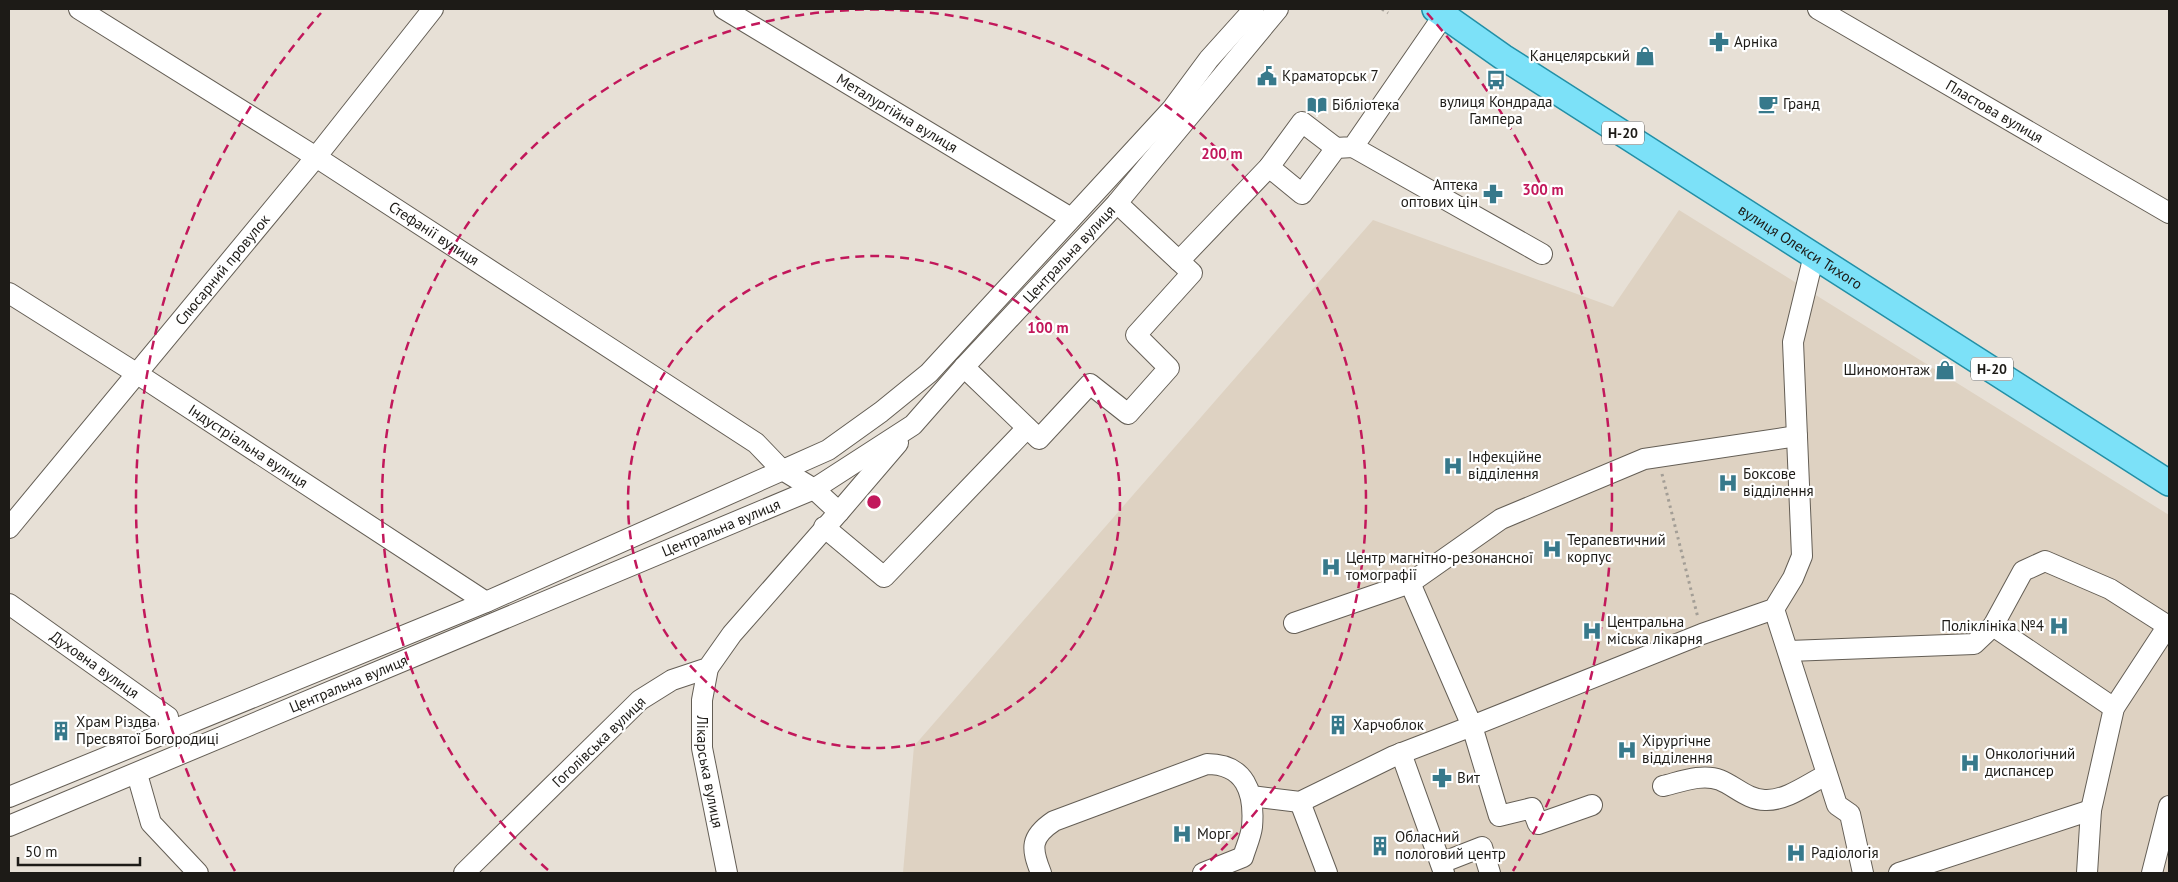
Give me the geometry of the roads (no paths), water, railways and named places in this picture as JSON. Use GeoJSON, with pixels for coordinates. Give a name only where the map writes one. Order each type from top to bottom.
{"type":"FeatureCollection","features":[{"type":"Feature","properties":{"kind":"main road","name":"вулиця Олекси Тихого"},"geometry":{"type":"LineString","coordinates":[[1439,12],[1503,57],[1814,254],[2169,483]]}},
{"type":"Feature","properties":{"kind":"street","name":"Стефанії вулиця"},"geometry":{"type":"LineString","coordinates":[[79,9],[316,157],[756,443],[781,469],[814,489]]}},
{"type":"Feature","properties":{"kind":"street","name":"Слюсарний провулок"},"geometry":{"type":"LineString","coordinates":[[9,528],[316,157],[433,9]]}},
{"type":"Feature","properties":{"kind":"street","name":"Металургійна вулиця"},"geometry":{"type":"LineString","coordinates":[[724,9],[1071,218]]}},
{"type":"Feature","properties":{"kind":"street","name":"Центральна вулиця"},"geometry":{"type":"LineString","coordinates":[[9,797],[486,602],[781,469],[828,450],[881,412],[929,372],[1172,109],[1209,59],[1254,9]]}},
{"type":"Feature","properties":{"kind":"street","name":"Центральна вулиця"},"geometry":{"type":"LineString","coordinates":[[9,826],[814,489],[913,425],[964,367],[1117,203],[1278,9]]}},
{"type":"Feature","properties":{"kind":"street","name":"Пластова вулиця"},"geometry":{"type":"LineString","coordinates":[[1818,9],[2169,213]]}},
{"type":"Feature","properties":{"kind":"street"},"geometry":{"type":"LineString","coordinates":[[1268,167],[1302,194],[1345,147],[1439,12]]}},
{"type":"Feature","properties":{"kind":"street"},"geometry":{"type":"LineString","coordinates":[[1179,260],[1268,167],[1302,122],[1542,254]]}},
{"type":"Feature","properties":{"kind":"street"},"geometry":{"type":"LineString","coordinates":[[964,367],[1039,439],[1090,384],[1128,414],[1169,368],[1136,335],[1192,273],[1117,203]]}},
{"type":"Feature","properties":{"kind":"street"},"geometry":{"type":"LineString","coordinates":[[1251,796],[1300,802],[1401,753],[1702,634],[1774,609],[1793,578],[1802,556],[1793,342],[1814,254]]}},
{"type":"Feature","properties":{"kind":"street","name":"Індустріальна вулиця"},"geometry":{"type":"LineString","coordinates":[[9,293],[136,373],[486,602]]}},
{"type":"Feature","properties":{"kind":"street"},"geometry":{"type":"LineString","coordinates":[[708,668],[732,634],[913,425]]}},
{"type":"Feature","properties":{"kind":"street"},"geometry":{"type":"LineString","coordinates":[[824,528],[884,577],[1027,428]]}},
{"type":"Feature","properties":{"kind":"street"},"geometry":{"type":"LineString","coordinates":[[1294,623],[1410,583],[1501,519],[1644,458],[1797,436]]}},
{"type":"Feature","properties":{"kind":"street"},"geometry":{"type":"LineString","coordinates":[[814,489],[839,512]]}},
{"type":"Feature","properties":{"kind":"street"},"geometry":{"type":"LineString","coordinates":[[1789,651],[1974,644],[1992,626],[2023,571],[2046,561],[2110,588],[2168,625],[2114,708],[2092,810],[2087,873]]}},
{"type":"Feature","properties":{"kind":"street"},"geometry":{"type":"LineString","coordinates":[[1410,583],[1472,726],[1500,816],[1532,808],[1538,824],[1592,805]]}},
{"type":"Feature","properties":{"kind":"street","name":"Духовна вулиця"},"geometry":{"type":"LineString","coordinates":[[9,604],[168,717],[170,730]]}},
{"type":"Feature","properties":{"kind":"street"},"geometry":{"type":"LineString","coordinates":[[1774,609],[1837,805],[1850,814],[1863,873]]}},
{"type":"Feature","properties":{"kind":"street"},"geometry":{"type":"LineString","coordinates":[[1992,626],[2114,708]]}},
{"type":"Feature","properties":{"kind":"street","name":"Гоголівська вулиця"},"geometry":{"type":"LineString","coordinates":[[464,873],[640,700],[672,680],[708,668]]}},
{"type":"Feature","properties":{"kind":"street","name":"Лікарська вулиця"},"geometry":{"type":"LineString","coordinates":[[708,668],[702,700],[702,748],[727,873]]}},
{"type":"Feature","properties":{"kind":"street"},"geometry":{"type":"LineString","coordinates":[[1401,753],[1443,868],[1482,847],[1490,873]]}},
{"type":"Feature","properties":{"kind":"street"},"geometry":{"type":"LineString","coordinates":[[1041,873],[1035,859],[1034,845],[1036,837],[1043,828],[1054,821],[1206,764],[1221,764],[1233,768],[1241,777],[1251,796],[1252,828],[1243,857],[1203,873]]}},
{"type":"Feature","properties":{"kind":"street"},"geometry":{"type":"LineString","coordinates":[[137,774],[151,823],[198,873]]}},
{"type":"Feature","properties":{"kind":"street"},"geometry":{"type":"LineString","coordinates":[[1663,786],[1710,777],[1720,780],[1755,799],[1767,800],[1781,798],[1826,775]]}},
{"type":"Feature","properties":{"kind":"street"},"geometry":{"type":"LineString","coordinates":[[1300,802],[1327,873]]}},
{"type":"Feature","properties":{"kind":"street"},"geometry":{"type":"LineString","coordinates":[[2152,873],[2169,806]]}},
{"type":"Feature","properties":{"kind":"street"},"geometry":{"type":"LineString","coordinates":[[1899,873],[2092,810]]}},
{"type":"Feature","properties":{"kind":"place","name":"Арніка"},"geometry":{"type":"Point","coordinates":[1719,42]}},
{"type":"Feature","properties":{"kind":"place","name":"Канцелярський"},"geometry":{"type":"Point","coordinates":[1645,56]}},
{"type":"Feature","properties":{"kind":"place","name":"Краматорськ 7"},"geometry":{"type":"Point","coordinates":[1267,76]}},
{"type":"Feature","properties":{"kind":"place","name":"вулиця Кондрада Гампера"},"geometry":{"type":"Point","coordinates":[1496,80]}},
{"type":"Feature","properties":{"kind":"place","name":"Гранд"},"geometry":{"type":"Point","coordinates":[1768,104]}},
{"type":"Feature","properties":{"kind":"place","name":"Бібліотека"},"geometry":{"type":"Point","coordinates":[1317,105]}},
{"type":"Feature","properties":{"kind":"place","name":"Аптека оптових цін"},"geometry":{"type":"Point","coordinates":[1493,194]}},
{"type":"Feature","properties":{"kind":"place","name":"Шиномонтаж"},"geometry":{"type":"Point","coordinates":[1945,370]}},
{"type":"Feature","properties":{"kind":"place","name":"Інфекційне відділення"},"geometry":{"type":"Point","coordinates":[1453,466]}},
{"type":"Feature","properties":{"kind":"place","name":"Боксове відділення"},"geometry":{"type":"Point","coordinates":[1728,483]}},
{"type":"Feature","properties":{"kind":"place","name":"Терапевтичний корпус"},"geometry":{"type":"Point","coordinates":[1552,549]}},
{"type":"Feature","properties":{"kind":"place","name":"Центр магнітно-резонансної томографії"},"geometry":{"type":"Point","coordinates":[1331,567]}},
{"type":"Feature","properties":{"kind":"place","name":"Поліклініка №4"},"geometry":{"type":"Point","coordinates":[2059,626]}},
{"type":"Feature","properties":{"kind":"place","name":"Центральна міська лікарня"},"geometry":{"type":"Point","coordinates":[1592,631]}},
{"type":"Feature","properties":{"kind":"place","name":"Харчоблок"},"geometry":{"type":"Point","coordinates":[1338,725]}},
{"type":"Feature","properties":{"kind":"place","name":"Храм Різдва Пресвятої Богородиці"},"geometry":{"type":"Point","coordinates":[61,731]}},
{"type":"Feature","properties":{"kind":"place","name":"Хірургічне відділення"},"geometry":{"type":"Point","coordinates":[1627,750]}},
{"type":"Feature","properties":{"kind":"place","name":"Онкологічний диспансер"},"geometry":{"type":"Point","coordinates":[1970,763]}},
{"type":"Feature","properties":{"kind":"place","name":"Вит"},"geometry":{"type":"Point","coordinates":[1442,778]}},
{"type":"Feature","properties":{"kind":"place","name":"Морг"},"geometry":{"type":"Point","coordinates":[1182,834]}},
{"type":"Feature","properties":{"kind":"place","name":"Обласний пологовий центр"},"geometry":{"type":"Point","coordinates":[1380,846]}},
{"type":"Feature","properties":{"kind":"place","name":"Радіологія"},"geometry":{"type":"Point","coordinates":[1796,853]}}]}
